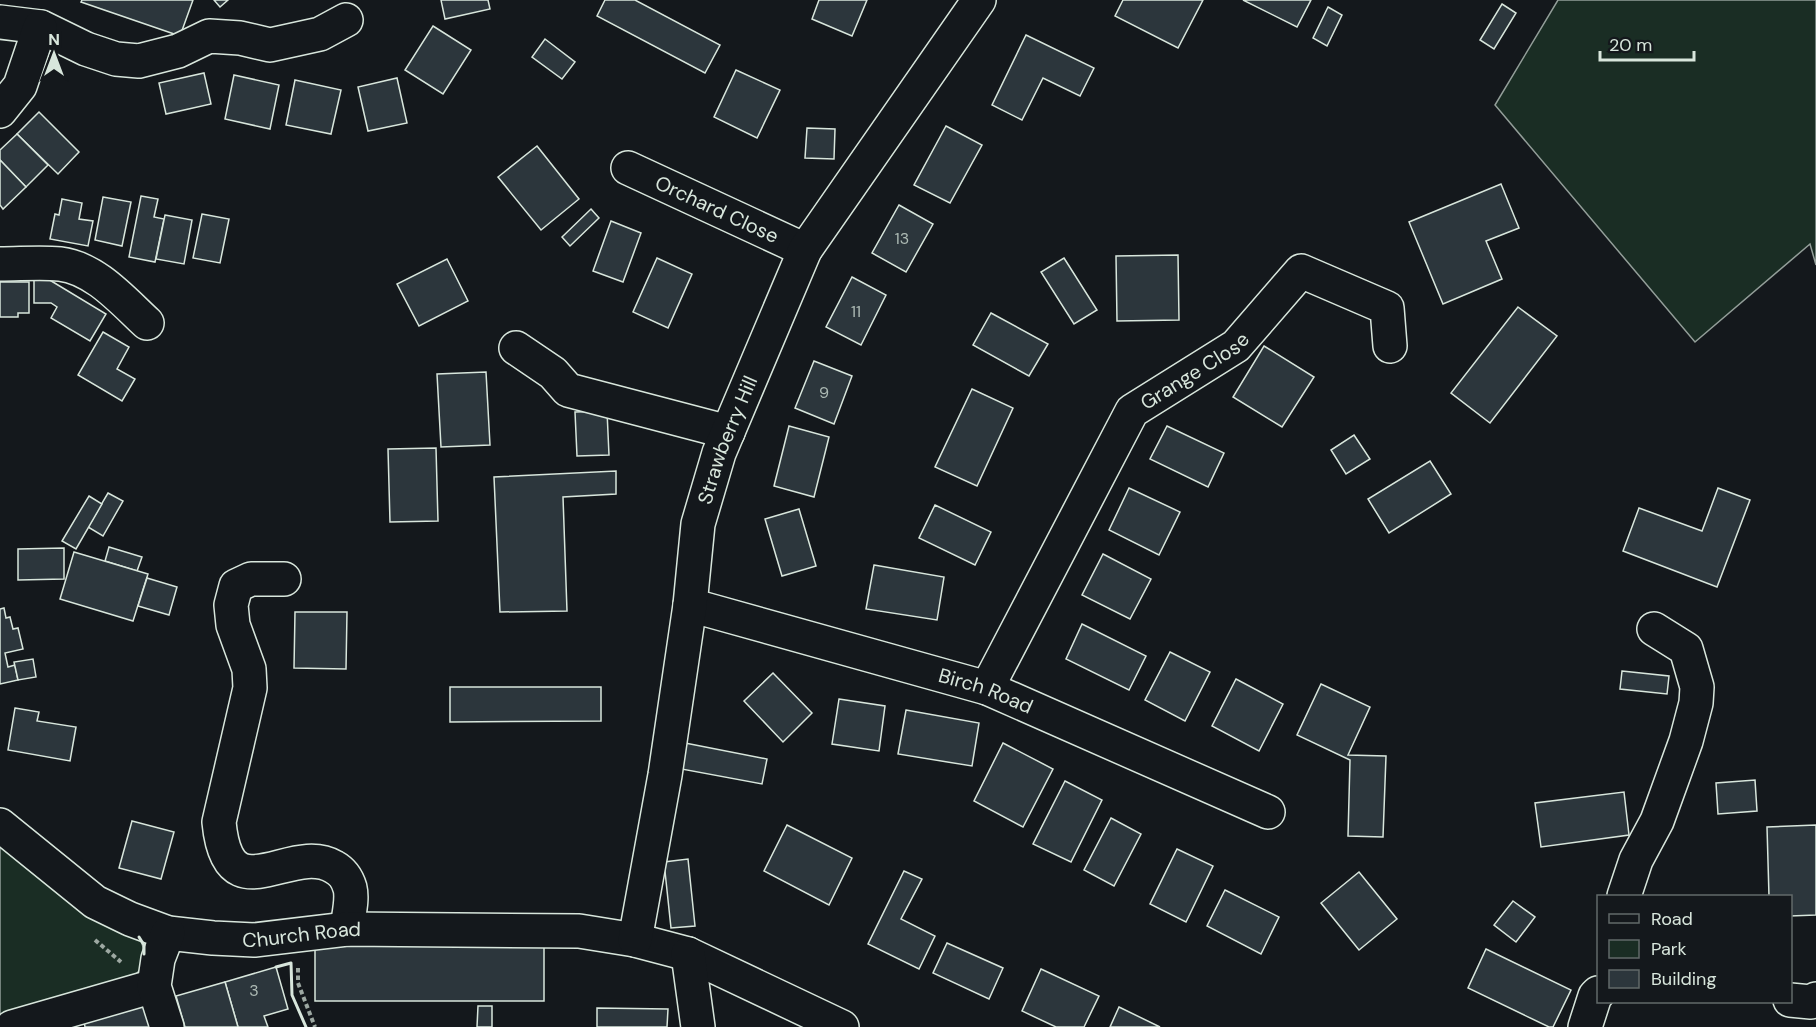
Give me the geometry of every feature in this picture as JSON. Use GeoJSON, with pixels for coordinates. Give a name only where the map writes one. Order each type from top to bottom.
{"type":"FeatureCollection","features":[{"type":"Feature","properties":{"kind":"street","name":"Strawberry Hill"},"geometry":{"type":"LineString","coordinates":[[635,940],[665,775],[690,605],[698,524],[719,453],[805,250],[980,0]]}},
{"type":"Feature","properties":{"kind":"street"},"geometry":{"type":"LineString","coordinates":[[0,22],[40,27],[86,49],[116,59],[139,61],[178,51],[209,36],[240,38],[270,45],[320,34],[346,20]]}},
{"type":"Feature","properties":{"kind":"street"},"geometry":{"type":"LineString","coordinates":[[0,111],[20,86],[40,27]]}},
{"type":"Feature","properties":{"kind":"street","name":"Orchard Close"},"geometry":{"type":"LineString","coordinates":[[628,168],[805,250]]}},
{"type":"Feature","properties":{"kind":"street"},"geometry":{"type":"LineString","coordinates":[[0,264],[62,264],[86,273],[104,284],[147,323]]}},
{"type":"Feature","properties":{"kind":"street","name":"Grange Close"},"geometry":{"type":"LineString","coordinates":[[987,688],[1132,411],[1236,346],[1300,271],[1387,308],[1390,346]]}},
{"type":"Feature","properties":{"kind":"street"},"geometry":{"type":"LineString","coordinates":[[516,348],[553,373],[568,390],[728,432]]}},
{"type":"Feature","properties":{"kind":"street"},"geometry":{"type":"LineString","coordinates":[[284,579],[251,579],[243,582],[236,586],[231,605],[233,625],[249,669],[250,688],[219,822],[221,842],[225,856],[236,868],[246,872],[316,861],[329,864],[343,873],[351,890],[347,929]]}},
{"type":"Feature","properties":{"kind":"street","name":"Birch Road"},"geometry":{"type":"LineString","coordinates":[[690,605],[987,688],[1268,812]]}},
{"type":"Feature","properties":{"kind":"street"},"geometry":{"type":"LineString","coordinates":[[1625,895],[1636,860],[1657,821],[1686,741],[1696,703],[1697,687],[1686,649],[1654,629]]}},
{"type":"Feature","properties":{"kind":"street","name":"Church Road"},"geometry":{"type":"LineString","coordinates":[[0,825],[95,902],[130,920],[168,933],[254,940],[347,929],[579,931],[635,940],[688,954],[842,1027]]}},
{"type":"Feature","properties":{"kind":"street"},"geometry":{"type":"LineString","coordinates":[[167,1027],[154,986],[158,959],[168,933]]}},
{"type":"Feature","properties":{"kind":"street"},"geometry":{"type":"LineString","coordinates":[[688,954],[698,1027]]}},
{"type":"Feature","properties":{"kind":"street"},"geometry":{"type":"LineString","coordinates":[[12,1027],[154,986]]}},
{"type":"Feature","properties":{"kind":"street"},"geometry":{"type":"LineString","coordinates":[[1585,1027],[1597,994]]}},
{"type":"Feature","properties":{"kind":"path"},"geometry":{"type":"LineString","coordinates":[[297,936],[298,983],[315,1027]]}},
{"type":"Feature","properties":{"kind":"green space"},"geometry":{"type":"Polygon","coordinates":[[[1558,0],[1816,0],[1816,265],[1810,244],[1695,342],[1495,105],[1558,0]]]}},
{"type":"Feature","properties":{"kind":"green space"},"geometry":{"type":"Polygon","coordinates":[[[0,842],[138,936],[144,954],[143,964],[137,974],[122,984],[0,1023],[0,842]]]}},
{"type":"Feature","properties":{"kind":"building"},"geometry":{"type":"Polygon","coordinates":[[[82,0],[193,0],[180,36],[81,2],[82,0]]]}},
{"type":"Feature","properties":{"kind":"building"},"geometry":{"type":"Polygon","coordinates":[[[214,0],[228,0],[220,7],[214,0]]]}},
{"type":"Feature","properties":{"kind":"building"},"geometry":{"type":"Polygon","coordinates":[[[441,0],[488,0],[490,9],[445,19],[441,0]]]}},
{"type":"Feature","properties":{"kind":"building"},"geometry":{"type":"Polygon","coordinates":[[[605,0],[635,0],[720,45],[705,73],[597,16],[605,0]]]}},
{"type":"Feature","properties":{"kind":"building"},"geometry":{"type":"Polygon","coordinates":[[[819,0],[867,0],[852,36],[812,19],[819,0]]]}},
{"type":"Feature","properties":{"kind":"building"},"geometry":{"type":"Polygon","coordinates":[[[1123,0],[1203,0],[1178,48],[1115,16],[1123,0]]]}},
{"type":"Feature","properties":{"kind":"building"},"geometry":{"type":"Polygon","coordinates":[[[1243,0],[1311,0],[1297,27],[1243,0]]]}},
{"type":"Feature","properties":{"kind":"building"},"geometry":{"type":"Polygon","coordinates":[[[1502,4],[1516,13],[1494,49],[1480,40],[1502,4]]]}},
{"type":"Feature","properties":{"kind":"building"},"geometry":{"type":"Polygon","coordinates":[[[1328,7],[1342,15],[1327,46],[1313,38],[1328,7]]]}},
{"type":"Feature","properties":{"kind":"building"},"geometry":{"type":"Polygon","coordinates":[[[433,26],[471,50],[443,94],[405,70],[433,26]]]}},
{"type":"Feature","properties":{"kind":"building"},"geometry":{"type":"Polygon","coordinates":[[[1026,35],[1094,68],[1080,96],[1043,78],[1022,120],[992,105],[1026,35]]]}},
{"type":"Feature","properties":{"kind":"building"},"geometry":{"type":"Polygon","coordinates":[[[545,39],[575,62],[562,79],[532,57],[545,39]]]}},
{"type":"Feature","properties":{"kind":"building"},"geometry":{"type":"Polygon","coordinates":[[[736,70],[780,90],[757,138],[714,117],[736,70]]]}},
{"type":"Feature","properties":{"kind":"building"},"geometry":{"type":"Polygon","coordinates":[[[204,73],[211,104],[166,114],[159,83],[204,73]]]}},
{"type":"Feature","properties":{"kind":"building"},"geometry":{"type":"Polygon","coordinates":[[[234,75],[279,85],[270,129],[225,119],[234,75]]]}},
{"type":"Feature","properties":{"kind":"building"},"geometry":{"type":"Polygon","coordinates":[[[397,78],[407,123],[368,131],[358,87],[397,78]]]}},
{"type":"Feature","properties":{"kind":"building"},"geometry":{"type":"Polygon","coordinates":[[[295,80],[341,90],[331,134],[286,125],[295,80]]]}},
{"type":"Feature","properties":{"kind":"building"},"geometry":{"type":"Polygon","coordinates":[[[39,112],[79,152],[58,174],[17,134],[39,112]]]}},
{"type":"Feature","properties":{"kind":"building"},"geometry":{"type":"Polygon","coordinates":[[[946,126],[982,145],[950,203],[914,185],[946,126]]]}},
{"type":"Feature","properties":{"kind":"building"},"geometry":{"type":"Polygon","coordinates":[[[807,128],[835,129],[834,159],[805,158],[807,128]]]}},
{"type":"Feature","properties":{"kind":"building"},"geometry":{"type":"Polygon","coordinates":[[[17,134],[48,165],[26,187],[0,160],[0,150],[17,134]]]}},
{"type":"Feature","properties":{"kind":"building"},"geometry":{"type":"Polygon","coordinates":[[[537,146],[579,199],[541,230],[498,177],[537,146]]]}},
{"type":"Feature","properties":{"kind":"building"},"geometry":{"type":"Polygon","coordinates":[[[0,160],[26,187],[3,209],[0,205],[0,160]]]}},
{"type":"Feature","properties":{"kind":"building"},"geometry":{"type":"Polygon","coordinates":[[[1501,184],[1519,228],[1486,241],[1502,279],[1443,304],[1409,222],[1501,184]]]}},
{"type":"Feature","properties":{"kind":"building"},"geometry":{"type":"Polygon","coordinates":[[[141,196],[158,199],[154,217],[164,219],[155,262],[129,257],[141,196]]]}},
{"type":"Feature","properties":{"kind":"building"},"geometry":{"type":"Polygon","coordinates":[[[103,197],[131,202],[122,246],[95,240],[103,197]]]}},
{"type":"Feature","properties":{"kind":"building"},"geometry":{"type":"Polygon","coordinates":[[[62,199],[82,203],[79,219],[93,221],[88,246],[50,239],[55,214],[59,215],[62,199]]]}},
{"type":"Feature","properties":{"kind":"building"},"geometry":{"type":"Polygon","coordinates":[[[899,205],[933,224],[906,272],[872,253],[899,205]]]}},
{"type":"Feature","properties":{"kind":"building"},"geometry":{"type":"Polygon","coordinates":[[[591,209],[599,218],[570,246],[562,237],[591,209]]]}},
{"type":"Feature","properties":{"kind":"building"},"geometry":{"type":"Polygon","coordinates":[[[202,214],[229,219],[220,263],[193,258],[202,214]]]}},
{"type":"Feature","properties":{"kind":"building"},"geometry":{"type":"Polygon","coordinates":[[[165,215],[192,220],[184,264],[156,259],[165,215]]]}},
{"type":"Feature","properties":{"kind":"building"},"geometry":{"type":"Polygon","coordinates":[[[611,221],[641,233],[623,282],[593,271],[611,221]]]}},
{"type":"Feature","properties":{"kind":"building"},"geometry":{"type":"Polygon","coordinates":[[[1178,255],[1179,320],[1117,321],[1116,256],[1178,255]]]}},
{"type":"Feature","properties":{"kind":"building"},"geometry":{"type":"Polygon","coordinates":[[[657,258],[692,274],[668,328],[633,312],[657,258]]]}},
{"type":"Feature","properties":{"kind":"building"},"geometry":{"type":"Polygon","coordinates":[[[1064,258],[1097,310],[1074,324],[1041,272],[1064,258]]]}},
{"type":"Feature","properties":{"kind":"building"},"geometry":{"type":"Polygon","coordinates":[[[447,259],[468,301],[419,326],[397,284],[447,259]]]}},
{"type":"Feature","properties":{"kind":"building"},"geometry":{"type":"Polygon","coordinates":[[[852,277],[886,295],[861,345],[826,327],[852,277]]]}},
{"type":"Feature","properties":{"kind":"building"},"geometry":{"type":"Polygon","coordinates":[[[48,279],[106,314],[90,341],[51,318],[57,307],[51,303],[34,303],[34,280],[48,279]]]}},
{"type":"Feature","properties":{"kind":"building"},"geometry":{"type":"Polygon","coordinates":[[[0,282],[29,282],[29,313],[18,313],[18,317],[0,317],[0,282]]]}},
{"type":"Feature","properties":{"kind":"building"},"geometry":{"type":"Polygon","coordinates":[[[1518,307],[1557,336],[1490,423],[1451,393],[1518,307]]]}},
{"type":"Feature","properties":{"kind":"building"},"geometry":{"type":"Polygon","coordinates":[[[991,313],[1048,344],[1029,376],[973,345],[991,313]]]}},
{"type":"Feature","properties":{"kind":"building"},"geometry":{"type":"Polygon","coordinates":[[[103,332],[129,347],[117,369],[135,379],[122,401],[78,375],[103,332]]]}},
{"type":"Feature","properties":{"kind":"building"},"geometry":{"type":"Polygon","coordinates":[[[1264,346],[1314,377],[1282,427],[1233,397],[1264,346]]]}},
{"type":"Feature","properties":{"kind":"building"},"geometry":{"type":"Polygon","coordinates":[[[814,361],[852,376],[834,424],[795,408],[814,361]]]}},
{"type":"Feature","properties":{"kind":"building"},"geometry":{"type":"Polygon","coordinates":[[[486,372],[490,445],[441,447],[437,374],[486,372]]]}},
{"type":"Feature","properties":{"kind":"building"},"geometry":{"type":"Polygon","coordinates":[[[972,389],[1013,408],[977,486],[935,467],[972,389]]]}},
{"type":"Feature","properties":{"kind":"building"},"geometry":{"type":"Polygon","coordinates":[[[607,411],[609,455],[577,456],[575,412],[607,411]]]}},
{"type":"Feature","properties":{"kind":"building"},"geometry":{"type":"Polygon","coordinates":[[[789,426],[829,437],[814,497],[774,486],[789,426]]]}},
{"type":"Feature","properties":{"kind":"building"},"geometry":{"type":"Polygon","coordinates":[[[1167,426],[1224,453],[1208,487],[1150,459],[1167,426]]]}},
{"type":"Feature","properties":{"kind":"building"},"geometry":{"type":"Polygon","coordinates":[[[1354,435],[1370,459],[1346,474],[1331,450],[1354,435]]]}},
{"type":"Feature","properties":{"kind":"building"},"geometry":{"type":"Polygon","coordinates":[[[436,448],[438,521],[390,522],[388,449],[436,448]]]}},
{"type":"Feature","properties":{"kind":"building"},"geometry":{"type":"Polygon","coordinates":[[[1430,461],[1451,494],[1389,533],[1368,499],[1430,461]]]}},
{"type":"Feature","properties":{"kind":"building"},"geometry":{"type":"Polygon","coordinates":[[[616,471],[616,494],[563,497],[567,611],[500,612],[494,477],[616,471]]]}},
{"type":"Feature","properties":{"kind":"building"},"geometry":{"type":"Polygon","coordinates":[[[1129,488],[1180,512],[1159,555],[1109,530],[1129,488]]]}},
{"type":"Feature","properties":{"kind":"building"},"geometry":{"type":"Polygon","coordinates":[[[1718,488],[1750,500],[1717,587],[1623,551],[1639,508],[1702,531],[1718,488]]]}},
{"type":"Feature","properties":{"kind":"building"},"geometry":{"type":"Polygon","coordinates":[[[108,493],[123,501],[103,536],[88,527],[108,493]]]}},
{"type":"Feature","properties":{"kind":"building"},"geometry":{"type":"Polygon","coordinates":[[[89,496],[102,504],[76,549],[62,541],[89,496]]]}},
{"type":"Feature","properties":{"kind":"building"},"geometry":{"type":"Polygon","coordinates":[[[935,505],[991,532],[975,565],[919,538],[935,505]]]}},
{"type":"Feature","properties":{"kind":"building"},"geometry":{"type":"Polygon","coordinates":[[[799,509],[816,566],[782,576],[765,519],[799,509]]]}},
{"type":"Feature","properties":{"kind":"building"},"geometry":{"type":"Polygon","coordinates":[[[109,547],[142,557],[137,571],[105,561],[109,547]]]}},
{"type":"Feature","properties":{"kind":"building"},"geometry":{"type":"Polygon","coordinates":[[[64,548],[64,579],[18,580],[18,549],[64,548]]]}},
{"type":"Feature","properties":{"kind":"building"},"geometry":{"type":"Polygon","coordinates":[[[74,552],[148,574],[133,621],[60,599],[74,552]]]}},
{"type":"Feature","properties":{"kind":"building"},"geometry":{"type":"Polygon","coordinates":[[[1103,554],[1151,579],[1130,619],[1082,595],[1103,554]]]}},
{"type":"Feature","properties":{"kind":"building"},"geometry":{"type":"Polygon","coordinates":[[[874,565],[944,577],[937,620],[866,609],[874,565]]]}},
{"type":"Feature","properties":{"kind":"building"},"geometry":{"type":"Polygon","coordinates":[[[147,578],[177,587],[169,615],[138,606],[147,578]]]}},
{"type":"Feature","properties":{"kind":"building"},"geometry":{"type":"Polygon","coordinates":[[[4,608],[6,618],[10,617],[13,629],[18,628],[23,649],[5,653],[8,667],[15,665],[18,680],[0,684],[0,609],[4,608]]]}},
{"type":"Feature","properties":{"kind":"building"},"geometry":{"type":"Polygon","coordinates":[[[295,612],[347,612],[346,669],[294,668],[295,612]]]}},
{"type":"Feature","properties":{"kind":"building"},"geometry":{"type":"Polygon","coordinates":[[[1082,624],[1146,656],[1129,690],[1066,659],[1082,624]]]}},
{"type":"Feature","properties":{"kind":"building"},"geometry":{"type":"Polygon","coordinates":[[[1170,652],[1210,672],[1185,721],[1145,700],[1170,652]]]}},
{"type":"Feature","properties":{"kind":"building"},"geometry":{"type":"Polygon","coordinates":[[[33,659],[36,677],[18,680],[14,662],[33,659]]]}},
{"type":"Feature","properties":{"kind":"building"},"geometry":{"type":"Polygon","coordinates":[[[1622,671],[1669,676],[1667,694],[1620,689],[1622,671]]]}},
{"type":"Feature","properties":{"kind":"building"},"geometry":{"type":"Polygon","coordinates":[[[773,673],[812,713],[783,742],[744,701],[773,673]]]}},
{"type":"Feature","properties":{"kind":"building"},"geometry":{"type":"Polygon","coordinates":[[[1236,679],[1283,704],[1259,751],[1212,726],[1236,679]]]}},
{"type":"Feature","properties":{"kind":"building"},"geometry":{"type":"Polygon","coordinates":[[[1321,684],[1370,707],[1348,755],[1386,756],[1383,837],[1348,836],[1350,760],[1297,735],[1321,684]]]}},
{"type":"Feature","properties":{"kind":"building"},"geometry":{"type":"Polygon","coordinates":[[[450,687],[601,687],[601,721],[450,722],[450,687]]]}},
{"type":"Feature","properties":{"kind":"building"},"geometry":{"type":"Polygon","coordinates":[[[839,699],[885,706],[879,751],[832,744],[839,699]]]}},
{"type":"Feature","properties":{"kind":"building"},"geometry":{"type":"Polygon","coordinates":[[[15,708],[39,712],[37,721],[76,727],[70,761],[8,750],[15,708]]]}},
{"type":"Feature","properties":{"kind":"building"},"geometry":{"type":"Polygon","coordinates":[[[906,710],[979,723],[972,766],[898,754],[906,710]]]}},
{"type":"Feature","properties":{"kind":"building"},"geometry":{"type":"Polygon","coordinates":[[[680,742],[767,759],[762,784],[676,768],[680,742]]]}},
{"type":"Feature","properties":{"kind":"building"},"geometry":{"type":"Polygon","coordinates":[[[1003,743],[1053,769],[1023,827],[974,801],[1003,743]]]}},
{"type":"Feature","properties":{"kind":"building"},"geometry":{"type":"Polygon","coordinates":[[[1755,780],[1757,811],[1718,814],[1716,783],[1755,780]]]}},
{"type":"Feature","properties":{"kind":"building"},"geometry":{"type":"Polygon","coordinates":[[[1065,781],[1102,800],[1071,862],[1033,844],[1065,781]]]}},
{"type":"Feature","properties":{"kind":"building"},"geometry":{"type":"Polygon","coordinates":[[[1624,792],[1629,835],[1541,847],[1535,803],[1624,792]]]}},
{"type":"Feature","properties":{"kind":"building"},"geometry":{"type":"Polygon","coordinates":[[[1111,818],[1141,834],[1114,886],[1084,870],[1111,818]]]}},
{"type":"Feature","properties":{"kind":"building"},"geometry":{"type":"Polygon","coordinates":[[[132,821],[174,832],[161,879],[119,868],[132,821]]]}},
{"type":"Feature","properties":{"kind":"building"},"geometry":{"type":"Polygon","coordinates":[[[787,825],[852,858],[829,905],[764,871],[787,825]]]}},
{"type":"Feature","properties":{"kind":"building"},"geometry":{"type":"Polygon","coordinates":[[[1816,825],[1816,915],[1792,916],[1792,895],[1769,895],[1767,827],[1816,825]]]}},
{"type":"Feature","properties":{"kind":"building"},"geometry":{"type":"Polygon","coordinates":[[[1177,849],[1213,866],[1186,922],[1150,904],[1177,849]]]}},
{"type":"Feature","properties":{"kind":"building"},"geometry":{"type":"Polygon","coordinates":[[[688,859],[695,926],[671,928],[664,862],[688,859]]]}},
{"type":"Feature","properties":{"kind":"building"},"geometry":{"type":"Polygon","coordinates":[[[904,871],[922,879],[901,919],[935,936],[919,969],[868,944],[904,871]]]}},
{"type":"Feature","properties":{"kind":"building"},"geometry":{"type":"Polygon","coordinates":[[[1359,872],[1397,919],[1359,950],[1321,903],[1359,872]]]}},
{"type":"Feature","properties":{"kind":"building"},"geometry":{"type":"Polygon","coordinates":[[[1225,890],[1279,917],[1261,954],[1207,926],[1225,890]]]}},
{"type":"Feature","properties":{"kind":"building"},"geometry":{"type":"Polygon","coordinates":[[[1513,901],[1535,917],[1516,942],[1494,925],[1513,901]]]}},
{"type":"Feature","properties":{"kind":"building"},"geometry":{"type":"Polygon","coordinates":[[[315,943],[544,943],[544,1001],[315,1001],[315,943]]]}},
{"type":"Feature","properties":{"kind":"building"},"geometry":{"type":"Polygon","coordinates":[[[947,943],[1003,968],[989,999],[933,973],[947,943]]]}},
{"type":"Feature","properties":{"kind":"building"},"geometry":{"type":"Polygon","coordinates":[[[1486,949],[1571,990],[1553,1027],[1468,988],[1486,949]]]}},
{"type":"Feature","properties":{"kind":"building"},"geometry":{"type":"Polygon","coordinates":[[[276,967],[288,1009],[264,1016],[268,1027],[238,1027],[225,982],[276,967]]]}},
{"type":"Feature","properties":{"kind":"building"},"geometry":{"type":"Polygon","coordinates":[[[1041,969],[1099,996],[1084,1027],[1056,1027],[1022,1011],[1041,969]]]}},
{"type":"Feature","properties":{"kind":"building"},"geometry":{"type":"Polygon","coordinates":[[[225,982],[238,1027],[185,1027],[176,996],[225,982]]]}},
{"type":"Feature","properties":{"kind":"building"},"geometry":{"type":"Polygon","coordinates":[[[144,1005],[151,1027],[85,1027],[84,1022],[144,1005]]]}},
{"type":"Feature","properties":{"kind":"building"},"geometry":{"type":"Polygon","coordinates":[[[478,1006],[492,1006],[492,1027],[477,1027],[478,1006]]]}},
{"type":"Feature","properties":{"kind":"building"},"geometry":{"type":"Polygon","coordinates":[[[1119,1007],[1160,1027],[1110,1027],[1119,1007]]]}},
{"type":"Feature","properties":{"kind":"building"},"geometry":{"type":"Polygon","coordinates":[[[597,1008],[668,1009],[667,1027],[597,1027],[597,1008]]]}},
{"type":"Feature","properties":{"kind":"wall"},"geometry":{"type":"LineString","coordinates":[[139,937],[144,945],[144,954]]}},
{"type":"Feature","properties":{"kind":"wall"},"geometry":{"type":"LineString","coordinates":[[276,967],[291,963],[292,995],[306,1027]]}}]}
